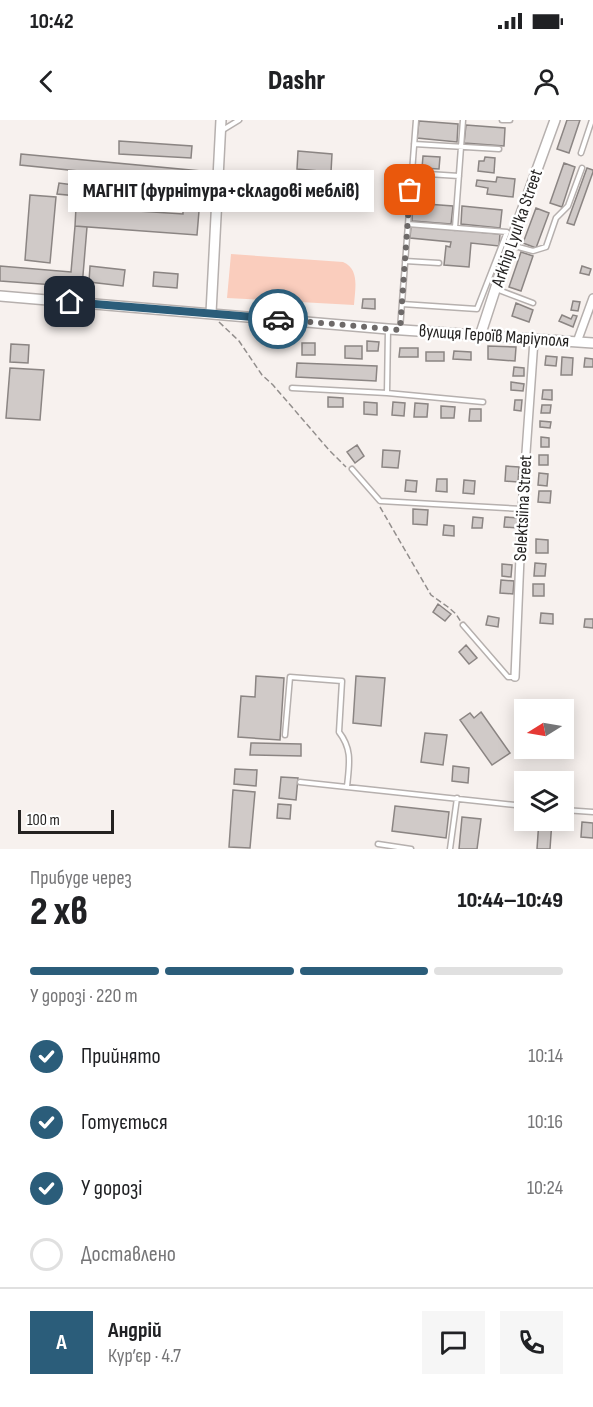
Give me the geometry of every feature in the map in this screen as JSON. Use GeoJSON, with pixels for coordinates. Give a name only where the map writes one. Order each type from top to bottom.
{"type":"FeatureCollection","features":[{"type":"Feature","properties":{"kind":"street"},"geometry":{"type":"LineString","coordinates":[[211,314],[221,120]]}},
{"type":"Feature","properties":{"kind":"street","name":"Arkhip Lyul'ka Street"},"geometry":{"type":"LineString","coordinates":[[480,336],[510,244],[555,120]]}},
{"type":"Feature","properties":{"kind":"street","name":"вулиця Героїв Маріуполя"},"geometry":{"type":"LineString","coordinates":[[0,296],[400,330],[593,343]]}},
{"type":"Feature","properties":{"kind":"street"},"geometry":{"type":"LineString","coordinates":[[577,342],[593,298]]}},
{"type":"Feature","properties":{"kind":"street","name":"Selektsiina Street"},"geometry":{"type":"LineString","coordinates":[[515,677],[522,509],[534,340]]}},
{"type":"Feature","properties":{"kind":"lane"},"geometry":{"type":"LineString","coordinates":[[220,132],[239,120]]}},
{"type":"Feature","properties":{"kind":"lane"},"geometry":{"type":"LineString","coordinates":[[400,330],[416,120]]}},
{"type":"Feature","properties":{"kind":"lane"},"geometry":{"type":"LineString","coordinates":[[455,228],[463,120]]}},
{"type":"Feature","properties":{"kind":"lane"},"geometry":{"type":"LineString","coordinates":[[502,120],[510,120]]}},
{"type":"Feature","properties":{"kind":"lane"},"geometry":{"type":"LineString","coordinates":[[581,153],[592,120]]}},
{"type":"Feature","properties":{"kind":"lane"},"geometry":{"type":"LineString","coordinates":[[414,144],[500,149]]}},
{"type":"Feature","properties":{"kind":"lane"},"geometry":{"type":"LineString","coordinates":[[510,244],[533,251],[546,247],[556,218],[568,206],[582,168]]}},
{"type":"Feature","properties":{"kind":"lane"},"geometry":{"type":"LineString","coordinates":[[412,173],[459,176]]}},
{"type":"Feature","properties":{"kind":"lane"},"geometry":{"type":"LineString","coordinates":[[402,304],[477,309],[507,232],[408,224]]}},
{"type":"Feature","properties":{"kind":"lane"},"geometry":{"type":"LineString","coordinates":[[405,261],[439,263]]}},
{"type":"Feature","properties":{"kind":"lane"},"geometry":{"type":"LineString","coordinates":[[495,289],[533,303]]}},
{"type":"Feature","properties":{"kind":"lane"},"geometry":{"type":"LineString","coordinates":[[387,393],[388,329]]}},
{"type":"Feature","properties":{"kind":"lane"},"geometry":{"type":"LineString","coordinates":[[292,388],[387,393],[483,402]]}},
{"type":"Feature","properties":{"kind":"lane"},"geometry":{"type":"LineString","coordinates":[[352,469],[380,501],[522,509]]}},
{"type":"Feature","properties":{"kind":"lane"},"geometry":{"type":"LineString","coordinates":[[463,625],[508,677],[515,677]]}},
{"type":"Feature","properties":{"kind":"lane"},"geometry":{"type":"LineString","coordinates":[[285,735],[290,677],[342,681],[339,732],[346,741],[349,759],[347,787]]}},
{"type":"Feature","properties":{"kind":"lane"},"geometry":{"type":"LineString","coordinates":[[300,782],[514,805]]}},
{"type":"Feature","properties":{"kind":"lane"},"geometry":{"type":"LineString","coordinates":[[450,849],[457,798]]}},
{"type":"Feature","properties":{"kind":"lane"},"geometry":{"type":"LineString","coordinates":[[574,811],[593,813]]}},
{"type":"Feature","properties":{"kind":"lane"},"geometry":{"type":"LineString","coordinates":[[378,844],[411,849]]}},
{"type":"Feature","properties":{"kind":"path"},"geometry":{"type":"LineString","coordinates":[[211,314],[239,340],[262,375],[329,450],[345,467],[352,469]]}},
{"type":"Feature","properties":{"kind":"path"},"geometry":{"type":"LineString","coordinates":[[380,501],[381,510],[430,596],[456,614],[463,625]]}},
{"type":"Feature","properties":{"kind":"shaded area"},"geometry":{"type":"Polygon","coordinates":[[[231,254],[343,262],[352,269],[354,274],[354,305],[227,298],[231,254]]]}},
{"type":"Feature","properties":{"kind":"building"},"geometry":{"type":"Polygon","coordinates":[[[567,120],[580,120],[569,153],[557,149],[567,120]]]}},
{"type":"Feature","properties":{"kind":"building"},"geometry":{"type":"Polygon","coordinates":[[[419,121],[458,124],[457,142],[417,138],[419,121]]]}},
{"type":"Feature","properties":{"kind":"building"},"geometry":{"type":"Polygon","coordinates":[[[466,125],[505,128],[504,146],[464,143],[466,125]]]}},
{"type":"Feature","properties":{"kind":"building"},"geometry":{"type":"Polygon","coordinates":[[[119,141],[192,146],[191,158],[119,154],[119,141]]]}},
{"type":"Feature","properties":{"kind":"building"},"geometry":{"type":"Polygon","coordinates":[[[298,151],[332,154],[331,172],[297,169],[298,151]]]}},
{"type":"Feature","properties":{"kind":"building"},"geometry":{"type":"Polygon","coordinates":[[[21,154],[201,171],[199,191],[194,190],[192,207],[57,194],[59,183],[81,186],[80,191],[157,199],[158,188],[186,191],[187,182],[20,165],[21,154]]]}},
{"type":"Feature","properties":{"kind":"building"},"geometry":{"type":"Polygon","coordinates":[[[423,156],[440,157],[439,169],[422,168],[423,156]]]}},
{"type":"Feature","properties":{"kind":"building"},"geometry":{"type":"Polygon","coordinates":[[[485,157],[495,158],[494,173],[478,171],[479,161],[484,161],[485,157]]]}},
{"type":"Feature","properties":{"kind":"building"},"geometry":{"type":"Polygon","coordinates":[[[564,163],[575,167],[562,207],[550,203],[564,163]]]}},
{"type":"Feature","properties":{"kind":"building"},"geometry":{"type":"Polygon","coordinates":[[[587,168],[593,172],[574,225],[567,223],[587,168]]]}},
{"type":"Feature","properties":{"kind":"building"},"geometry":{"type":"Polygon","coordinates":[[[497,177],[515,179],[513,197],[487,194],[488,188],[476,186],[477,180],[496,182],[497,177]]]}},
{"type":"Feature","properties":{"kind":"building"},"geometry":{"type":"Polygon","coordinates":[[[415,183],[431,184],[430,196],[414,194],[415,183]]]}},
{"type":"Feature","properties":{"kind":"building"},"geometry":{"type":"Polygon","coordinates":[[[30,195],[56,197],[50,263],[25,260],[30,195]]]}},
{"type":"Feature","properties":{"kind":"building"},"geometry":{"type":"Polygon","coordinates":[[[413,203],[453,206],[451,224],[412,221],[413,203]]]}},
{"type":"Feature","properties":{"kind":"building"},"geometry":{"type":"Polygon","coordinates":[[[462,206],[502,210],[500,228],[461,224],[462,206]]]}},
{"type":"Feature","properties":{"kind":"building"},"geometry":{"type":"Polygon","coordinates":[[[76,207],[183,214],[183,210],[199,211],[197,235],[75,226],[76,207]]]}},
{"type":"Feature","properties":{"kind":"building"},"geometry":{"type":"Polygon","coordinates":[[[536,208],[549,213],[536,248],[523,243],[536,208]]]}},
{"type":"Feature","properties":{"kind":"building"},"geometry":{"type":"Polygon","coordinates":[[[75,226],[87,227],[82,287],[0,281],[0,266],[71,272],[75,226]]]}},
{"type":"Feature","properties":{"kind":"building"},"geometry":{"type":"Polygon","coordinates":[[[411,226],[500,234],[499,246],[471,243],[469,267],[444,265],[446,246],[450,247],[451,242],[410,238],[411,226]]]}},
{"type":"Feature","properties":{"kind":"building"},"geometry":{"type":"Polygon","coordinates":[[[521,252],[533,256],[521,291],[509,287],[521,252]]]}},
{"type":"Feature","properties":{"kind":"building"},"geometry":{"type":"Polygon","coordinates":[[[90,266],[125,270],[123,286],[89,282],[90,266]]]}},
{"type":"Feature","properties":{"kind":"building"},"geometry":{"type":"Polygon","coordinates":[[[582,266],[591,269],[589,275],[580,273],[582,266]]]}},
{"type":"Feature","properties":{"kind":"building"},"geometry":{"type":"Polygon","coordinates":[[[154,272],[178,274],[177,288],[153,286],[154,272]]]}},
{"type":"Feature","properties":{"kind":"building"},"geometry":{"type":"Polygon","coordinates":[[[363,299],[375,299],[375,309],[362,308],[363,299]]]}},
{"type":"Feature","properties":{"kind":"building"},"geometry":{"type":"Polygon","coordinates":[[[573,301],[580,302],[578,311],[571,310],[573,301]]]}},
{"type":"Feature","properties":{"kind":"building"},"geometry":{"type":"Polygon","coordinates":[[[516,303],[533,310],[529,322],[512,316],[516,303]]]}},
{"type":"Feature","properties":{"kind":"building"},"geometry":{"type":"Polygon","coordinates":[[[562,315],[571,319],[573,315],[577,316],[573,327],[559,321],[562,315]]]}},
{"type":"Feature","properties":{"kind":"building"},"geometry":{"type":"Polygon","coordinates":[[[367,341],[379,342],[378,351],[367,351],[367,341]]]}},
{"type":"Feature","properties":{"kind":"building"},"geometry":{"type":"Polygon","coordinates":[[[302,343],[315,343],[315,355],[302,355],[302,343]]]}},
{"type":"Feature","properties":{"kind":"building"},"geometry":{"type":"Polygon","coordinates":[[[11,344],[29,345],[28,363],[10,362],[11,344]]]}},
{"type":"Feature","properties":{"kind":"building"},"geometry":{"type":"Polygon","coordinates":[[[345,346],[362,346],[362,359],[345,358],[345,346]]]}},
{"type":"Feature","properties":{"kind":"building"},"geometry":{"type":"Polygon","coordinates":[[[488,346],[516,347],[515,361],[488,359],[488,346]]]}},
{"type":"Feature","properties":{"kind":"building"},"geometry":{"type":"Polygon","coordinates":[[[400,348],[418,348],[418,357],[399,357],[400,348]]]}},
{"type":"Feature","properties":{"kind":"building"},"geometry":{"type":"Polygon","coordinates":[[[454,351],[471,352],[471,360],[453,359],[454,351]]]}},
{"type":"Feature","properties":{"kind":"building"},"geometry":{"type":"Polygon","coordinates":[[[426,352],[444,352],[444,361],[426,361],[426,352]]]}},
{"type":"Feature","properties":{"kind":"building"},"geometry":{"type":"Polygon","coordinates":[[[546,356],[557,357],[556,366],[545,365],[546,356]]]}},
{"type":"Feature","properties":{"kind":"building"},"geometry":{"type":"Polygon","coordinates":[[[562,357],[573,358],[572,375],[561,375],[562,357]]]}},
{"type":"Feature","properties":{"kind":"building"},"geometry":{"type":"Polygon","coordinates":[[[585,358],[593,359],[593,367],[584,367],[585,358]]]}},
{"type":"Feature","properties":{"kind":"building"},"geometry":{"type":"Polygon","coordinates":[[[297,363],[377,366],[376,381],[296,377],[297,363]]]}},
{"type":"Feature","properties":{"kind":"building"},"geometry":{"type":"Polygon","coordinates":[[[514,367],[524,368],[524,376],[513,376],[514,367]]]}},
{"type":"Feature","properties":{"kind":"building"},"geometry":{"type":"Polygon","coordinates":[[[10,368],[44,370],[40,420],[6,418],[10,368]]]}},
{"type":"Feature","properties":{"kind":"building"},"geometry":{"type":"Polygon","coordinates":[[[511,382],[524,384],[523,391],[511,390],[511,382]]]}},
{"type":"Feature","properties":{"kind":"building"},"geometry":{"type":"Polygon","coordinates":[[[543,390],[552,390],[552,400],[542,399],[543,390]]]}},
{"type":"Feature","properties":{"kind":"building"},"geometry":{"type":"Polygon","coordinates":[[[328,397],[343,398],[343,407],[328,407],[328,397]]]}},
{"type":"Feature","properties":{"kind":"building"},"geometry":{"type":"Polygon","coordinates":[[[515,400],[522,400],[521,411],[514,410],[515,400]]]}},
{"type":"Feature","properties":{"kind":"building"},"geometry":{"type":"Polygon","coordinates":[[[364,402],[377,403],[377,415],[364,414],[364,402]]]}},
{"type":"Feature","properties":{"kind":"building"},"geometry":{"type":"Polygon","coordinates":[[[393,402],[405,403],[404,416],[392,415],[393,402]]]}},
{"type":"Feature","properties":{"kind":"building"},"geometry":{"type":"Polygon","coordinates":[[[415,403],[428,404],[427,417],[414,417],[415,403]]]}},
{"type":"Feature","properties":{"kind":"building"},"geometry":{"type":"Polygon","coordinates":[[[542,405],[551,405],[550,413],[541,413],[542,405]]]}},
{"type":"Feature","properties":{"kind":"building"},"geometry":{"type":"Polygon","coordinates":[[[441,406],[455,407],[454,418],[441,418],[441,406]]]}},
{"type":"Feature","properties":{"kind":"building"},"geometry":{"type":"Polygon","coordinates":[[[470,409],[481,409],[481,421],[469,421],[470,409]]]}},
{"type":"Feature","properties":{"kind":"building"},"geometry":{"type":"Polygon","coordinates":[[[540,421],[551,422],[550,428],[540,427],[540,421]]]}},
{"type":"Feature","properties":{"kind":"building"},"geometry":{"type":"Polygon","coordinates":[[[541,437],[549,438],[549,447],[541,447],[541,437]]]}},
{"type":"Feature","properties":{"kind":"building"},"geometry":{"type":"Polygon","coordinates":[[[357,445],[364,456],[355,463],[347,452],[357,445]]]}},
{"type":"Feature","properties":{"kind":"building"},"geometry":{"type":"Polygon","coordinates":[[[383,450],[400,451],[398,468],[382,467],[383,450]]]}},
{"type":"Feature","properties":{"kind":"building"},"geometry":{"type":"Polygon","coordinates":[[[539,455],[548,455],[548,465],[539,465],[539,455]]]}},
{"type":"Feature","properties":{"kind":"building"},"geometry":{"type":"Polygon","coordinates":[[[506,466],[519,467],[518,482],[505,481],[506,466]]]}},
{"type":"Feature","properties":{"kind":"building"},"geometry":{"type":"Polygon","coordinates":[[[539,473],[548,474],[547,486],[538,485],[539,473]]]}},
{"type":"Feature","properties":{"kind":"building"},"geometry":{"type":"Polygon","coordinates":[[[437,479],[447,479],[447,492],[436,491],[437,479]]]}},
{"type":"Feature","properties":{"kind":"building"},"geometry":{"type":"Polygon","coordinates":[[[406,480],[417,481],[416,492],[405,491],[406,480]]]}},
{"type":"Feature","properties":{"kind":"building"},"geometry":{"type":"Polygon","coordinates":[[[464,480],[475,481],[474,494],[463,493],[464,480]]]}},
{"type":"Feature","properties":{"kind":"building"},"geometry":{"type":"Polygon","coordinates":[[[539,491],[551,491],[550,503],[538,502],[539,491]]]}},
{"type":"Feature","properties":{"kind":"building"},"geometry":{"type":"Polygon","coordinates":[[[413,509],[428,510],[427,525],[413,524],[413,509]]]}},
{"type":"Feature","properties":{"kind":"building"},"geometry":{"type":"Polygon","coordinates":[[[473,517],[483,518],[482,528],[472,528],[473,517]]]}},
{"type":"Feature","properties":{"kind":"building"},"geometry":{"type":"Polygon","coordinates":[[[505,517],[519,518],[518,528],[504,527],[505,517]]]}},
{"type":"Feature","properties":{"kind":"building"},"geometry":{"type":"Polygon","coordinates":[[[444,525],[454,526],[454,536],[443,535],[444,525]]]}},
{"type":"Feature","properties":{"kind":"building"},"geometry":{"type":"Polygon","coordinates":[[[536,539],[548,540],[548,553],[536,553],[536,539]]]}},
{"type":"Feature","properties":{"kind":"building"},"geometry":{"type":"Polygon","coordinates":[[[535,563],[546,564],[545,576],[534,576],[535,563]]]}},
{"type":"Feature","properties":{"kind":"building"},"geometry":{"type":"Polygon","coordinates":[[[502,564],[512,565],[511,577],[502,576],[502,564]]]}},
{"type":"Feature","properties":{"kind":"building"},"geometry":{"type":"Polygon","coordinates":[[[501,580],[514,581],[513,594],[500,593],[501,580]]]}},
{"type":"Feature","properties":{"kind":"building"},"geometry":{"type":"Polygon","coordinates":[[[533,584],[544,584],[544,596],[533,596],[533,584]]]}},
{"type":"Feature","properties":{"kind":"building"},"geometry":{"type":"Polygon","coordinates":[[[438,604],[451,614],[445,621],[433,612],[438,604]]]}},
{"type":"Feature","properties":{"kind":"building"},"geometry":{"type":"Polygon","coordinates":[[[541,613],[553,614],[553,624],[540,623],[541,613]]]}},
{"type":"Feature","properties":{"kind":"building"},"geometry":{"type":"Polygon","coordinates":[[[488,616],[499,618],[498,627],[486,625],[488,616]]]}},
{"type":"Feature","properties":{"kind":"building"},"geometry":{"type":"Polygon","coordinates":[[[585,619],[593,619],[593,628],[584,627],[585,619]]]}},
{"type":"Feature","properties":{"kind":"building"},"geometry":{"type":"Polygon","coordinates":[[[466,645],[477,658],[469,664],[459,652],[466,645]]]}},
{"type":"Feature","properties":{"kind":"building"},"geometry":{"type":"Polygon","coordinates":[[[256,676],[284,678],[280,740],[238,737],[241,696],[255,697],[256,676]]]}},
{"type":"Feature","properties":{"kind":"building"},"geometry":{"type":"Polygon","coordinates":[[[356,676],[385,678],[381,726],[353,723],[356,676]]]}},
{"type":"Feature","properties":{"kind":"building"},"geometry":{"type":"Polygon","coordinates":[[[481,712],[510,753],[492,765],[460,720],[470,713],[474,718],[481,712]]]}},
{"type":"Feature","properties":{"kind":"building"},"geometry":{"type":"Polygon","coordinates":[[[425,733],[447,735],[443,765],[421,762],[425,733]]]}},
{"type":"Feature","properties":{"kind":"building"},"geometry":{"type":"Polygon","coordinates":[[[251,743],[301,744],[301,756],[250,755],[251,743]]]}},
{"type":"Feature","properties":{"kind":"building"},"geometry":{"type":"Polygon","coordinates":[[[453,766],[469,768],[468,783],[452,781],[453,766]]]}},
{"type":"Feature","properties":{"kind":"building"},"geometry":{"type":"Polygon","coordinates":[[[235,769],[257,770],[256,786],[234,784],[235,769]]]}},
{"type":"Feature","properties":{"kind":"building"},"geometry":{"type":"Polygon","coordinates":[[[281,777],[298,778],[296,800],[279,798],[281,777]]]}},
{"type":"Feature","properties":{"kind":"building"},"geometry":{"type":"Polygon","coordinates":[[[233,790],[255,792],[250,848],[229,847],[233,790]]]}},
{"type":"Feature","properties":{"kind":"building"},"geometry":{"type":"Polygon","coordinates":[[[278,804],[291,805],[290,819],[277,818],[278,804]]]}},
{"type":"Feature","properties":{"kind":"building"},"geometry":{"type":"Polygon","coordinates":[[[395,806],[449,812],[446,838],[392,831],[395,806]]]}},
{"type":"Feature","properties":{"kind":"building"},"geometry":{"type":"Polygon","coordinates":[[[462,817],[481,819],[477,849],[459,849],[462,817]]]}},
{"type":"Feature","properties":{"kind":"building"},"geometry":{"type":"Polygon","coordinates":[[[582,822],[593,823],[593,838],[581,837],[582,822]]]}},
{"type":"Feature","properties":{"kind":"building"},"geometry":{"type":"Polygon","coordinates":[[[538,831],[551,831],[550,849],[537,849],[538,831]]]}},
{"type":"Feature","properties":{"kind":"way so far"},"geometry":{"type":"LineString","coordinates":[[278,319],[400,330],[410,190]]}},
{"type":"Feature","properties":{"kind":"place","name":"МАГНІТ (фурнітура+складові меблів)"},"geometry":{"type":"Point","coordinates":[410,190]}},
{"type":"Feature","properties":{"kind":"route"},"geometry":{"type":"LineString","coordinates":[[70,302],[278,319]]}}]}
